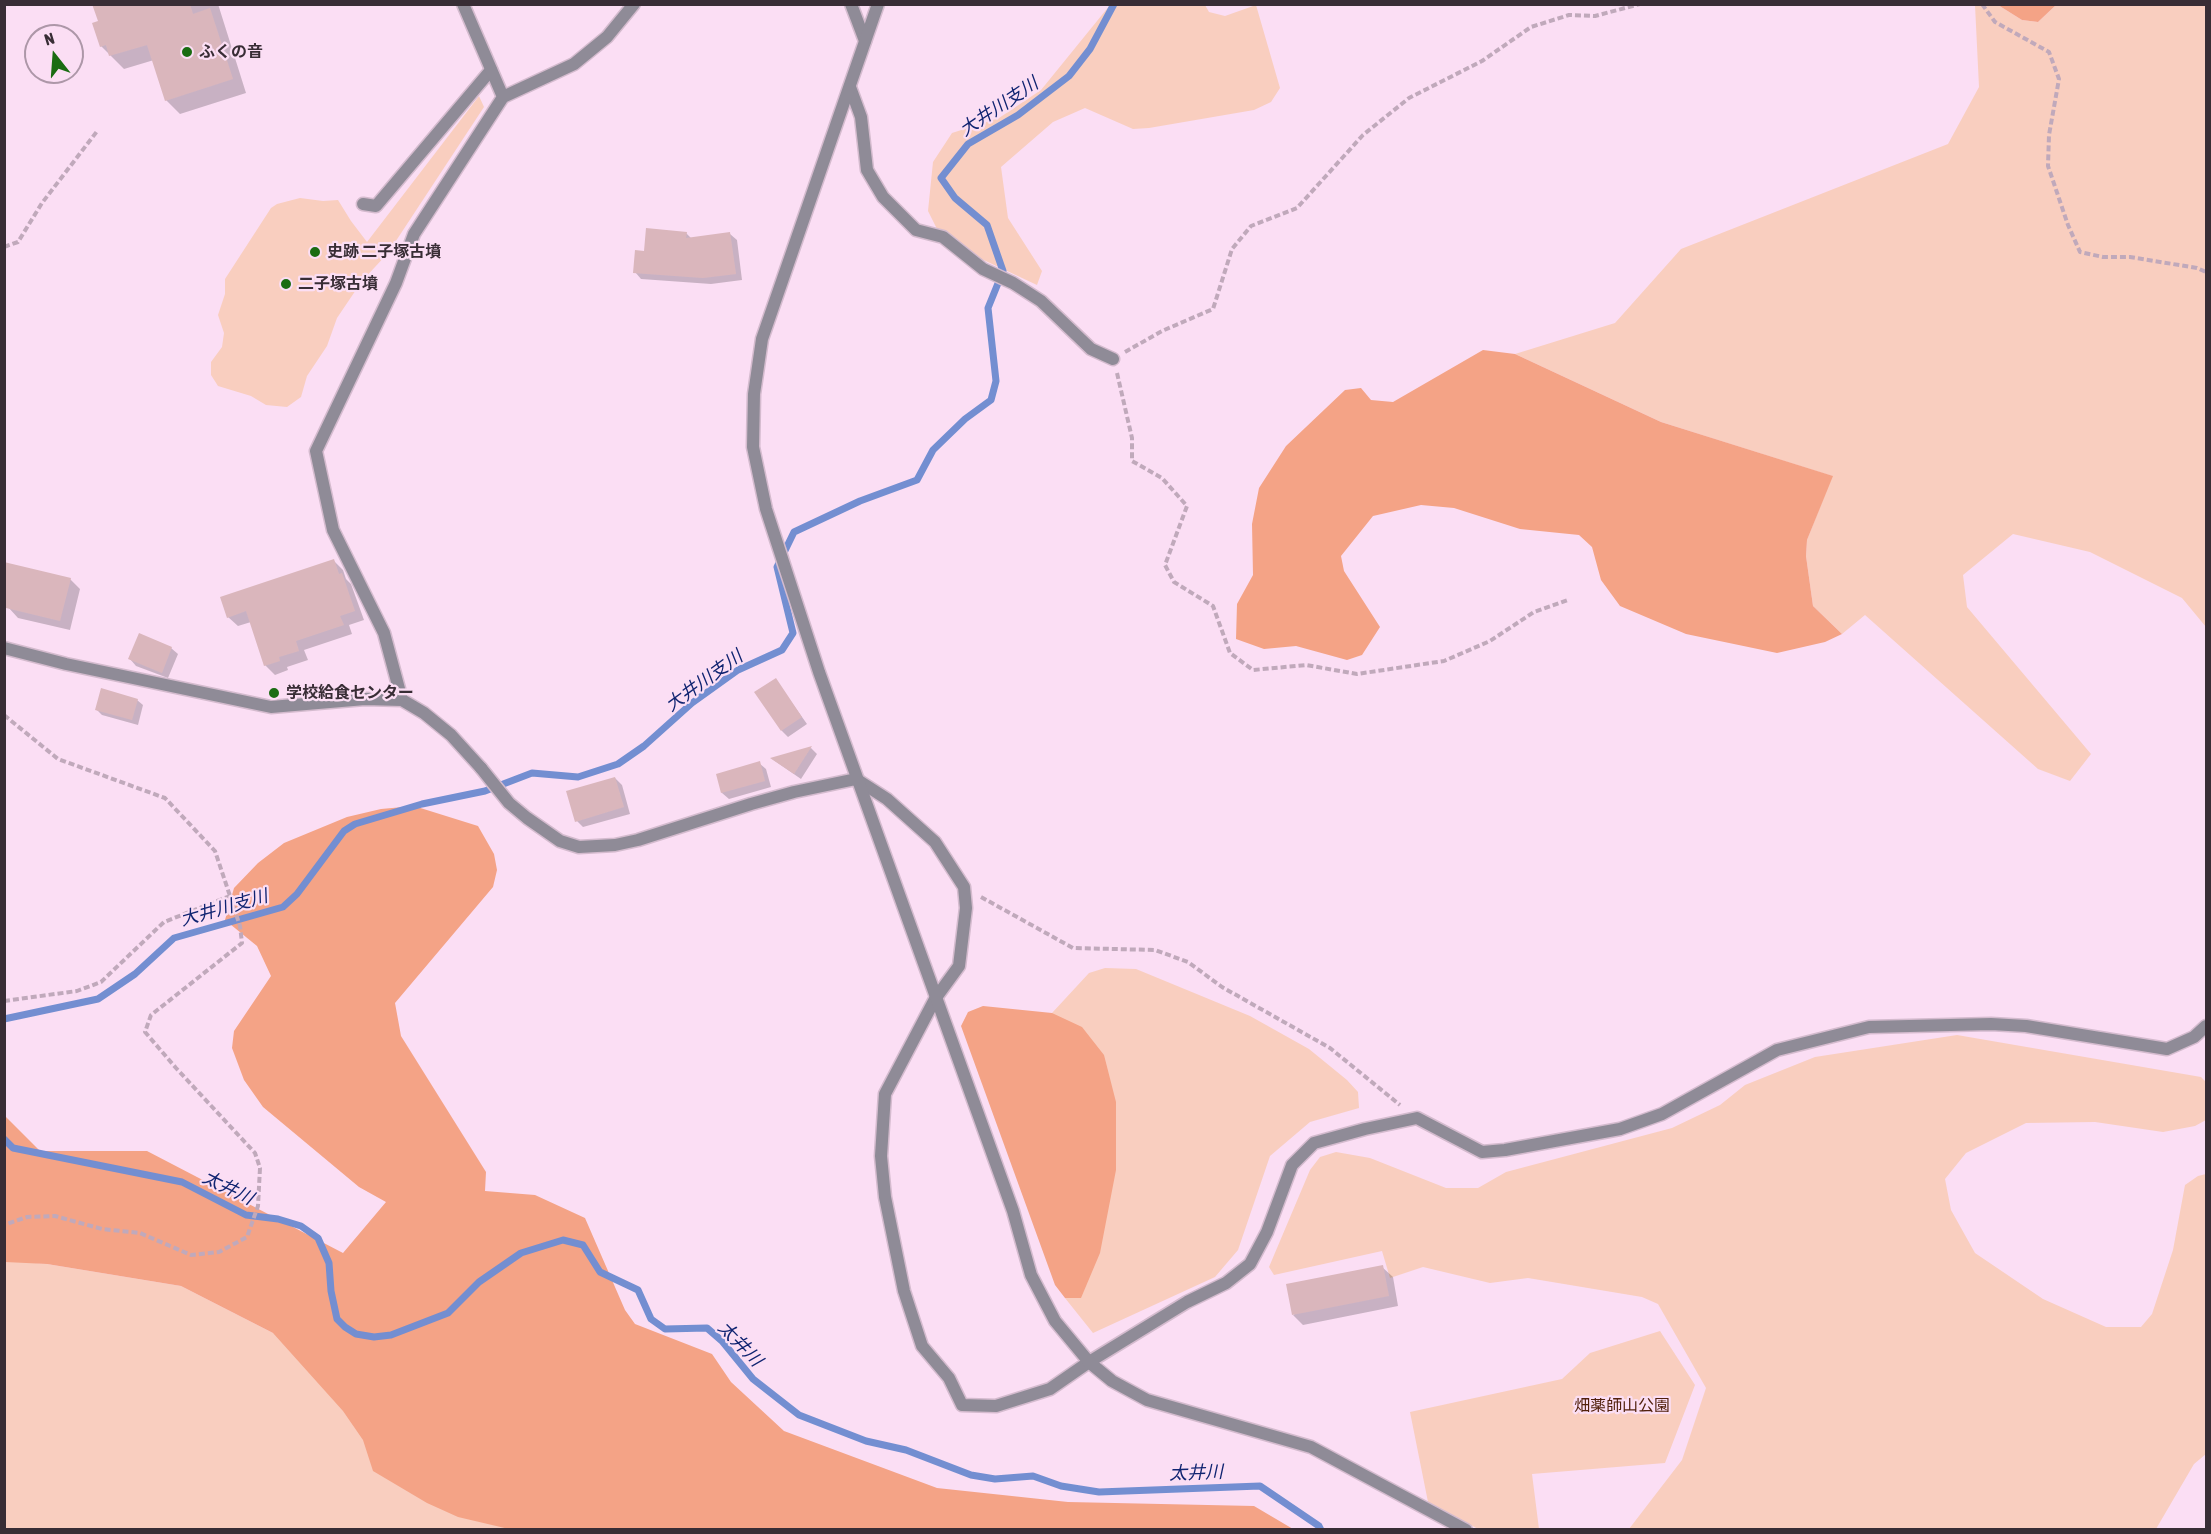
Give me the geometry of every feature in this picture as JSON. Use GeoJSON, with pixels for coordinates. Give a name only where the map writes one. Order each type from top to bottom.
{"type":"FeatureCollection","features":[{"type":"Feature","properties":{"kind":"street"},"geometry":{"type":"LineString","coordinates":[[463,4],[503,97]]}},
{"type":"Feature","properties":{"kind":"street"},"geometry":{"type":"LineString","coordinates":[[402,700],[384,633],[333,530],[316,451],[396,284],[414,234],[503,97],[574,64],[607,38],[634,4]]}},
{"type":"Feature","properties":{"kind":"street"},"geometry":{"type":"LineString","coordinates":[[851,4],[865,42]]}},
{"type":"Feature","properties":{"kind":"street"},"geometry":{"type":"LineString","coordinates":[[878,4],[762,339],[754,394],[753,447],[766,509],[819,672],[1013,1211],[1031,1275],[1055,1321],[1089,1362],[1112,1381],[1147,1400],[1311,1447],[1466,1530]]}},
{"type":"Feature","properties":{"kind":"street"},"geometry":{"type":"LineString","coordinates":[[363,204],[376,206],[491,70]]}},
{"type":"Feature","properties":{"kind":"street"},"geometry":{"type":"LineString","coordinates":[[850,87],[861,117],[867,170],[883,197],[916,230],[943,237],[983,269],[1013,283],[1041,301],[1091,349],[1113,359]]}},
{"type":"Feature","properties":{"kind":"street"},"geometry":{"type":"LineString","coordinates":[[4,648],[66,664],[272,707],[365,699],[402,700],[424,713],[452,735],[526,819],[560,841],[579,847],[638,840],[772,798],[856,779],[887,799],[935,842],[964,887],[966,908],[959,966],[935,999],[885,1094],[881,1156],[885,1197],[903,1291],[922,1346],[949,1378],[962,1405],[996,1406],[1050,1389],[1089,1362],[1187,1302],[1226,1283],[1250,1264],[1267,1232],[1292,1165],[1314,1143],[1418,1118],[1482,1152],[1505,1150],[1620,1129],[1662,1114],[1778,1050],[1869,1027],[1991,1024],[2026,1026],[2167,1049],[2194,1037],[2206,1026]]}},
{"type":"Feature","properties":{"kind":"path"},"geometry":{"type":"LineString","coordinates":[[1568,600],[1534,612],[1490,641],[1444,661],[1358,674],[1306,665],[1253,670],[1230,653],[1213,606],[1174,582],[1165,565],[1187,506],[1162,478],[1132,461],[1132,438],[1113,359],[1162,331],[1213,309],[1232,249],[1251,226],[1297,208],[1363,135],[1409,98],[1482,61],[1530,27],[1569,15],[1594,15],[1640,4]]}},
{"type":"Feature","properties":{"kind":"path"},"geometry":{"type":"LineString","coordinates":[[1785,4],[1795,4]]}},
{"type":"Feature","properties":{"kind":"path"},"geometry":{"type":"LineString","coordinates":[[1982,4],[1995,22],[2049,52],[2059,79],[2049,135],[2048,166],[2068,225],[2080,252],[2103,257],[2130,257],[2197,268],[2206,272]]}},
{"type":"Feature","properties":{"kind":"path"},"geometry":{"type":"LineString","coordinates":[[4,247],[18,242],[42,203],[98,130]]}},
{"type":"Feature","properties":{"kind":"path"},"geometry":{"type":"LineString","coordinates":[[4,715],[58,759],[165,798],[215,851],[240,926],[242,943],[151,1015],[145,1032],[255,1153],[260,1168],[258,1206],[247,1237],[219,1252],[191,1255],[140,1233],[102,1229],[55,1216],[27,1217],[4,1225]]}},
{"type":"Feature","properties":{"kind":"path"},"geometry":{"type":"LineString","coordinates":[[964,887],[1073,948],[1155,950],[1188,962],[1222,987],[1329,1048],[1418,1118]]}},
{"type":"Feature","properties":{"kind":"path"},"geometry":{"type":"LineString","coordinates":[[4,1001],[77,991],[101,982],[164,922],[230,896]]}},
{"type":"Feature","properties":{"kind":"green space"},"geometry":{"type":"Polygon","coordinates":[[[1110,5],[1205,5],[1209,12],[1225,16],[1256,5],[1280,88],[1271,102],[1254,110],[1149,128],[1133,129],[1085,108],[1053,122],[1001,167],[1008,218],[1042,271],[1037,285],[943,241],[928,211],[933,162],[952,133],[999,118],[1041,90],[1110,5]]]}},
{"type":"Feature","properties":{"kind":"green space"},"geometry":{"type":"Polygon","coordinates":[[[1975,5],[1998,5],[2022,20],[2038,22],[2056,5],[2206,5],[2206,627],[2182,598],[2090,552],[2013,534],[1963,575],[1967,607],[2091,754],[2070,781],[2038,769],[1865,615],[1842,634],[1813,606],[1806,556],[1807,540],[1832,476],[1661,422],[1515,354],[1615,323],[1681,249],[1948,144],[1979,87],[1975,5]]]}},
{"type":"Feature","properties":{"kind":"green space"},"geometry":{"type":"Polygon","coordinates":[[[479,96],[484,107],[388,253],[362,281],[337,318],[327,346],[307,376],[301,397],[287,407],[266,405],[251,396],[218,386],[211,375],[211,362],[222,347],[224,333],[218,315],[225,294],[225,279],[271,208],[277,204],[300,198],[338,200],[367,242],[479,96]]]}},
{"type":"Feature","properties":{"kind":"green space"},"geometry":{"type":"Polygon","coordinates":[[[1105,968],[1136,969],[1250,1016],[1309,1049],[1347,1080],[1358,1092],[1359,1108],[1310,1122],[1270,1156],[1238,1250],[1215,1277],[1093,1333],[1065,1298],[1081,1298],[1052,1013],[1089,973],[1105,968]]]}},
{"type":"Feature","properties":{"kind":"green space"},"geometry":{"type":"Polygon","coordinates":[[[1957,1035],[2201,1077],[2206,1082],[2206,1120],[2195,1126],[2163,1132],[2095,1122],[2026,1123],[1966,1153],[1945,1179],[1951,1210],[1975,1253],[2043,1299],[2106,1327],[2141,1327],[2152,1314],[2173,1250],[2185,1185],[2198,1176],[2206,1174],[2206,1454],[2194,1464],[2156,1529],[1629,1529],[1682,1460],[1706,1388],[1658,1304],[1642,1297],[1528,1278],[1490,1283],[1423,1267],[1390,1278],[1382,1251],[1274,1275],[1269,1267],[1310,1170],[1320,1157],[1336,1152],[1370,1158],[1446,1188],[1478,1188],[1506,1172],[1672,1128],[1720,1105],[1745,1085],[1815,1057],[1957,1035]]]}},
{"type":"Feature","properties":{"kind":"green space"},"geometry":{"type":"Polygon","coordinates":[[[4,1262],[47,1264],[181,1286],[273,1333],[768,1530],[5,1530],[4,1262]]]}},
{"type":"Feature","properties":{"kind":"green space","name":"畑薬師山公園"},"geometry":{"type":"Polygon","coordinates":[[[1660,1331],[1695,1385],[1665,1463],[1532,1474],[1539,1529],[1478,1529],[1428,1502],[1410,1412],[1562,1379],[1590,1353],[1660,1331]]]}},
{"type":"Feature","properties":{"kind":"shaded area"},"geometry":{"type":"Polygon","coordinates":[[[1998,5],[2056,5],[2038,22],[2022,20],[1998,5]]]}},
{"type":"Feature","properties":{"kind":"shaded area"},"geometry":{"type":"Polygon","coordinates":[[[1483,350],[1515,354],[1661,422],[1833,476],[1807,540],[1806,556],[1813,606],[1842,634],[1825,642],[1777,653],[1686,634],[1620,606],[1601,580],[1592,547],[1579,535],[1520,529],[1454,508],[1421,505],[1373,516],[1341,556],[1344,571],[1380,627],[1362,655],[1347,660],[1296,646],[1264,649],[1236,639],[1237,604],[1253,575],[1252,524],[1259,488],[1286,446],[1345,390],[1361,388],[1371,400],[1393,402],[1483,350]]]}},
{"type":"Feature","properties":{"kind":"shaded area"},"geometry":{"type":"Polygon","coordinates":[[[414,806],[478,826],[494,854],[497,870],[493,887],[395,1003],[401,1036],[486,1172],[485,1191],[535,1195],[585,1218],[625,1310],[635,1324],[712,1354],[731,1382],[784,1431],[937,1488],[1068,1502],[1254,1506],[1293,1529],[509,1529],[458,1517],[427,1503],[373,1471],[363,1440],[343,1411],[273,1333],[181,1286],[47,1264],[5,1262],[5,1116],[40,1151],[147,1151],[343,1253],[386,1202],[359,1187],[263,1107],[244,1080],[232,1048],[234,1031],[271,976],[257,946],[225,920],[234,888],[258,863],[284,843],[347,817],[381,809],[414,806]]]}},
{"type":"Feature","properties":{"kind":"shaded area"},"geometry":{"type":"Polygon","coordinates":[[[983,1006],[1052,1013],[1082,1027],[1104,1055],[1116,1102],[1116,1170],[1100,1253],[1081,1298],[1065,1298],[1055,1285],[961,1026],[968,1012],[983,1006]]]}},
{"type":"Feature","properties":{"kind":"building","name":"ふくの音"},"geometry":{"type":"Polygon","coordinates":[[[92,4],[190,4],[193,14],[210,8],[233,79],[165,101],[147,45],[109,56],[106,45],[100,47],[92,23],[98,21],[92,4]]]}},
{"type":"Feature","properties":{"kind":"building"},"geometry":{"type":"Polygon","coordinates":[[[646,228],[687,232],[686,238],[730,232],[736,274],[703,278],[633,273],[635,250],[644,251],[646,228]]]}},
{"type":"Feature","properties":{"kind":"building"},"geometry":{"type":"Polygon","coordinates":[[[334,559],[339,574],[342,573],[355,611],[340,616],[344,625],[296,641],[299,651],[279,657],[280,661],[264,666],[246,611],[227,618],[220,597],[334,559]]]}},
{"type":"Feature","properties":{"kind":"building"},"geometry":{"type":"Polygon","coordinates":[[[4,562],[71,578],[60,621],[6,608],[4,562]]]}},
{"type":"Feature","properties":{"kind":"building"},"geometry":{"type":"Polygon","coordinates":[[[139,633],[172,647],[162,673],[128,659],[139,633]]]}},
{"type":"Feature","properties":{"kind":"building"},"geometry":{"type":"Polygon","coordinates":[[[776,678],[802,717],[781,731],[754,692],[776,678]]]}},
{"type":"Feature","properties":{"kind":"building"},"geometry":{"type":"Polygon","coordinates":[[[101,688],[138,699],[132,720],[95,710],[101,688]]]}},
{"type":"Feature","properties":{"kind":"building"},"geometry":{"type":"Polygon","coordinates":[[[812,746],[794,774],[770,758],[812,746]]]}},
{"type":"Feature","properties":{"kind":"building"},"geometry":{"type":"Polygon","coordinates":[[[760,761],[765,781],[721,793],[716,774],[760,761]]]}},
{"type":"Feature","properties":{"kind":"building"},"geometry":{"type":"Polygon","coordinates":[[[615,777],[624,807],[575,822],[566,791],[615,777]]]}},
{"type":"Feature","properties":{"kind":"building"},"geometry":{"type":"Polygon","coordinates":[[[1383,1265],[1389,1296],[1292,1315],[1286,1284],[1383,1265]]]}},
{"type":"Feature","properties":{"kind":"waterway","name":"大井川支川"},"geometry":{"type":"LineString","coordinates":[[4,1019],[98,999],[135,974],[174,938],[283,907],[297,894],[344,831],[355,824],[422,804],[485,791],[532,773],[578,777],[618,764],[644,746],[692,703],[738,670],[782,650],[793,633],[777,567],[794,532],[860,501],[917,480],[933,450],[965,419],[991,400],[996,381],[988,308],[1003,271],[987,225],[955,198],[941,178],[968,144],[1018,115],[1069,76],[1090,49],[1114,4]]}},
{"type":"Feature","properties":{"kind":"waterway","name":"太井川"},"geometry":{"type":"LineString","coordinates":[[4,1139],[13,1148],[182,1182],[246,1215],[278,1219],[301,1226],[318,1238],[329,1263],[331,1291],[337,1319],[356,1334],[374,1337],[391,1335],[448,1313],[479,1282],[521,1253],[563,1240],[583,1245],[600,1272],[638,1290],[651,1319],[665,1329],[707,1328],[722,1341],[753,1379],[799,1415],[866,1441],[906,1450],[971,1475],[995,1479],[1033,1476],[1061,1486],[1099,1492],[1260,1486],[1319,1526],[1321,1530]]}},
{"type":"Feature","properties":{"kind":"place","name":"ふくの音"},"geometry":{"type":"Point","coordinates":[187,52]}},
{"type":"Feature","properties":{"kind":"place","name":"史跡 二子塚古墳"},"geometry":{"type":"Point","coordinates":[315,252]}},
{"type":"Feature","properties":{"kind":"place","name":"二子塚古墳"},"geometry":{"type":"Point","coordinates":[286,284]}},
{"type":"Feature","properties":{"kind":"place","name":"学校給食センター"},"geometry":{"type":"Point","coordinates":[274,693]}}]}
